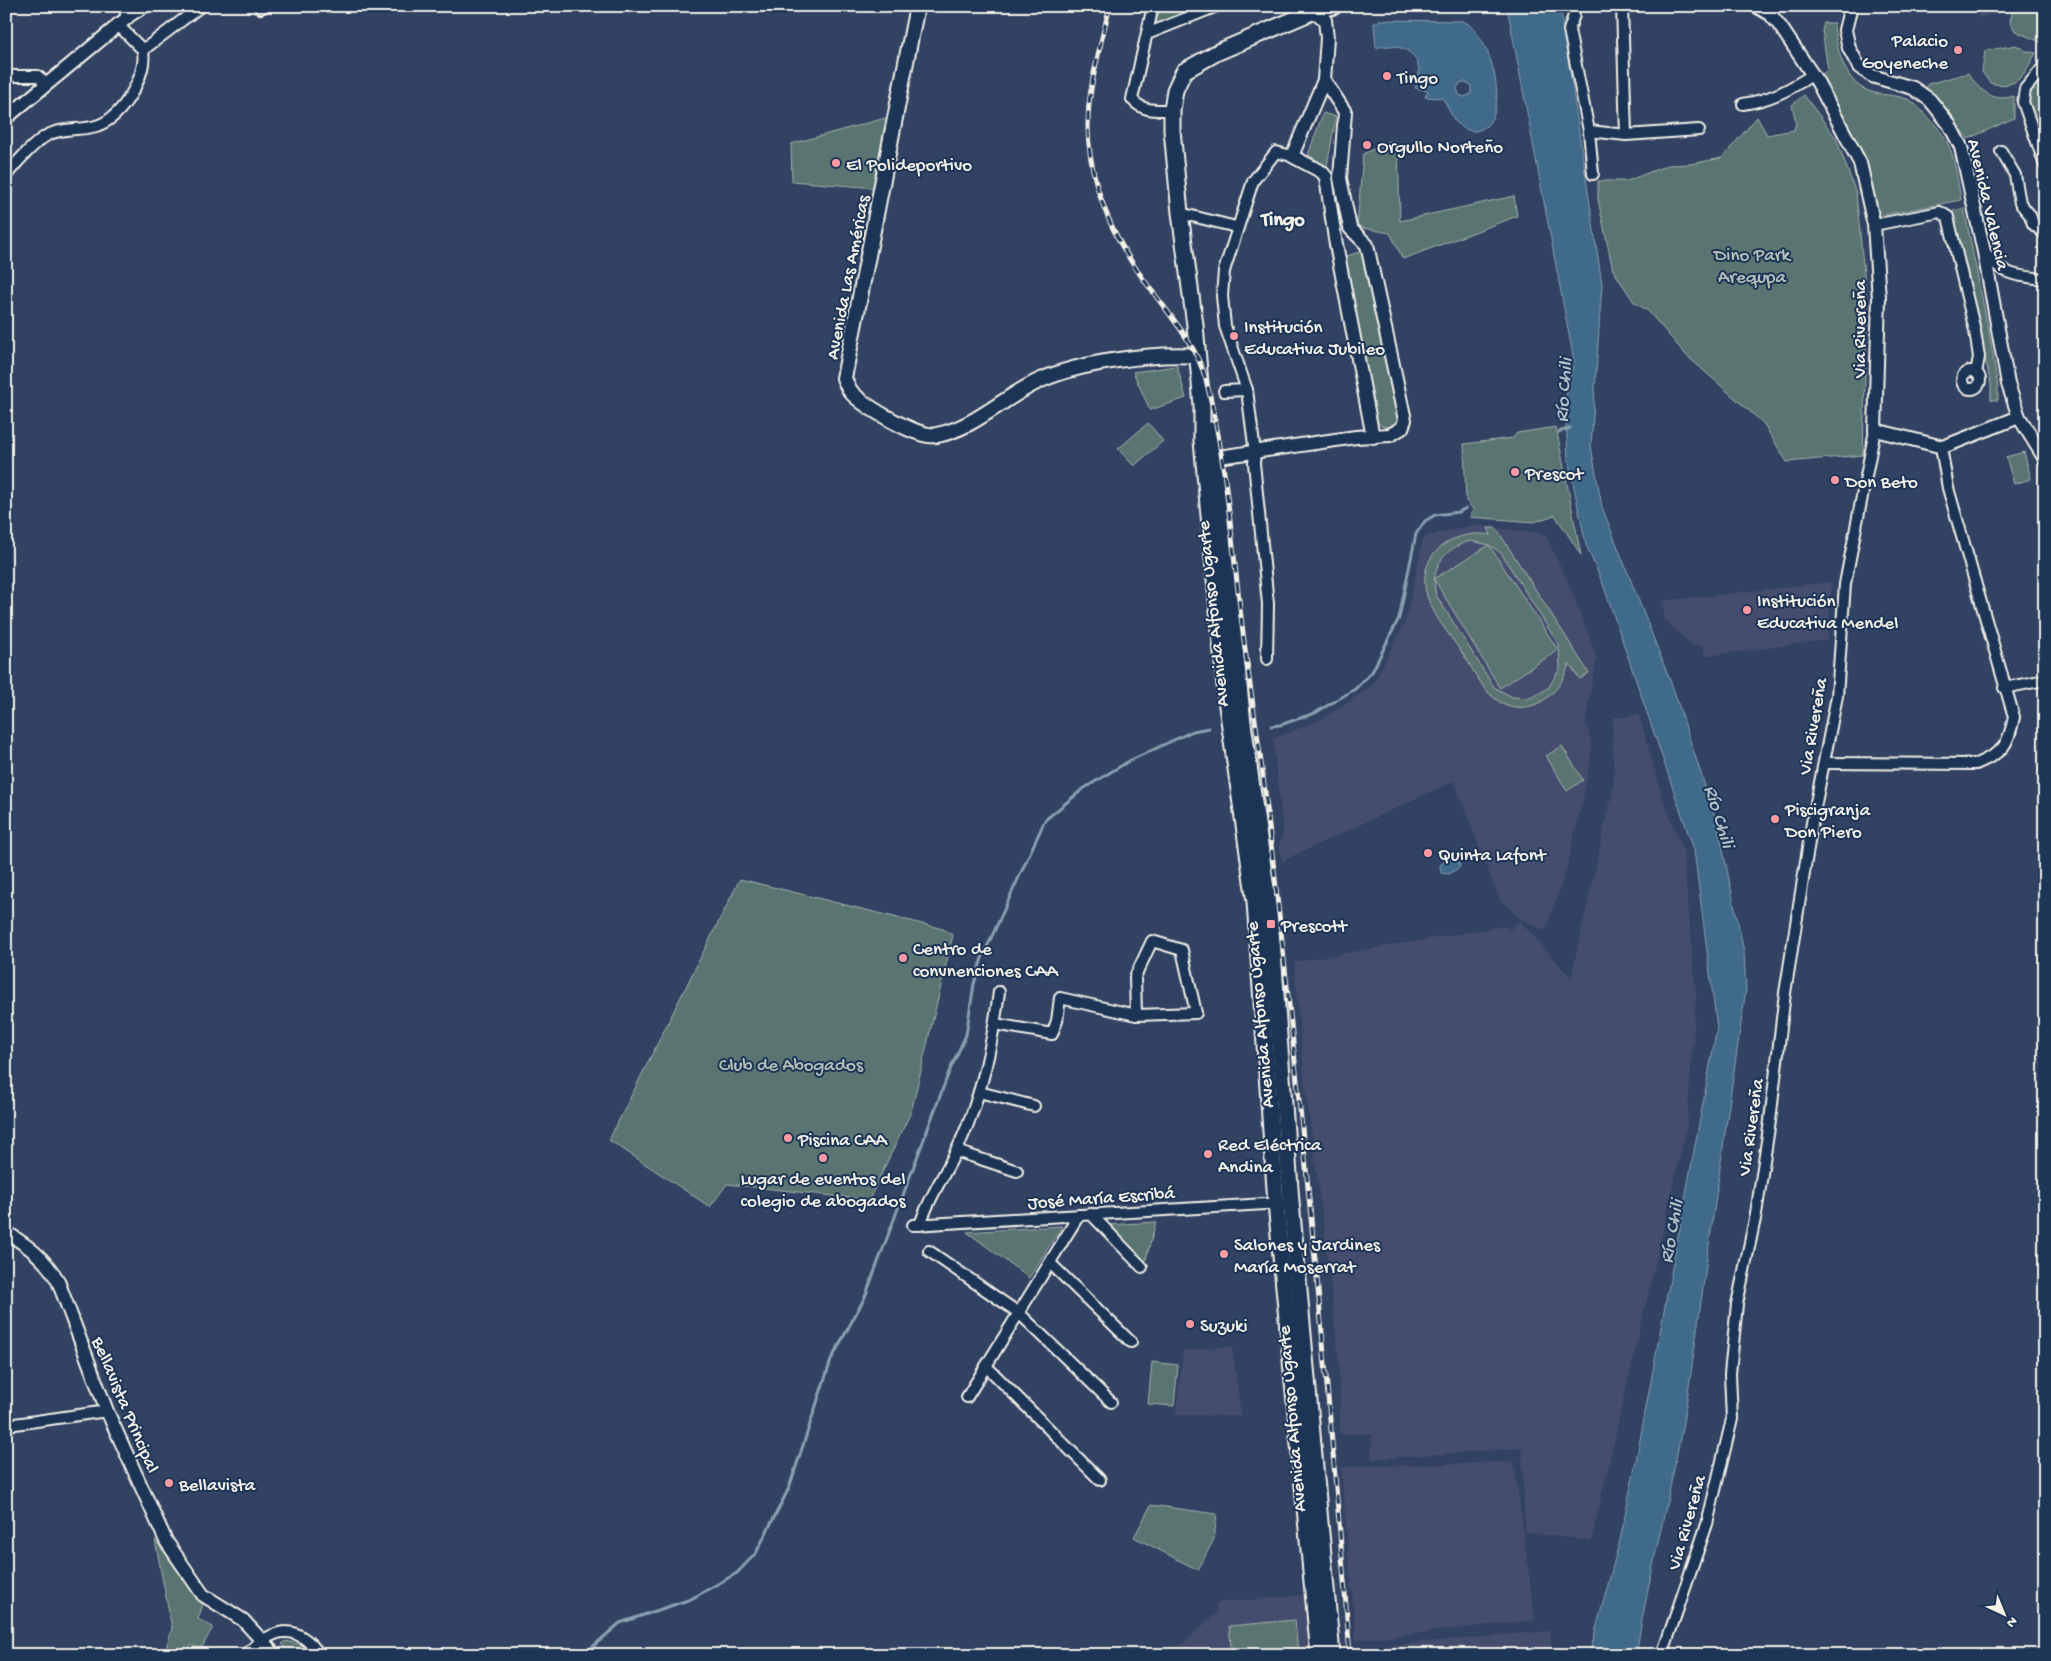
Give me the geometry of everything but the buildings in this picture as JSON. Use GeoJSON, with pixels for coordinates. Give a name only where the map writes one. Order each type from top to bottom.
{"type":"FeatureCollection","features":[{"type":"Feature","properties":{"kind":"main road","name":"Avenida Las Américas"},"geometry":{"type":"LineString","coordinates":[[917,6],[844,378],[850,390],[860,400],[911,430],[935,436],[957,429],[1040,380],[1078,368],[1162,356],[1197,356]]}},
{"type":"Feature","properties":{"kind":"main road","name":"Avenida Alfonso Ugarte"},"geometry":{"type":"LineString","coordinates":[[1319,1655],[1284,1202],[1271,924],[1237,730],[1210,459],[1202,406],[1195,325],[1180,213],[1172,110],[1175,90],[1184,71],[1218,52],[1311,9],[1334,6]]}},
{"type":"Feature","properties":{"kind":"main road","name":"Avenida Alfonso Ugarte"},"geometry":{"type":"LineString","coordinates":[[1284,1202],[1332,1655]]}},
{"type":"Feature","properties":{"kind":"street"},"geometry":{"type":"LineString","coordinates":[[6,118],[123,16],[146,6]]}},
{"type":"Feature","properties":{"kind":"street"},"geometry":{"type":"LineString","coordinates":[[144,50],[201,6]]}},
{"type":"Feature","properties":{"kind":"street"},"geometry":{"type":"LineString","coordinates":[[259,6],[261,8],[265,6]]}},
{"type":"Feature","properties":{"kind":"street"},"geometry":{"type":"LineString","coordinates":[[1153,6],[1132,98],[1138,106],[1144,108],[1172,110]]}},
{"type":"Feature","properties":{"kind":"street"},"geometry":{"type":"LineString","coordinates":[[1147,34],[1217,6]]}},
{"type":"Feature","properties":{"kind":"street"},"geometry":{"type":"LineString","coordinates":[[1622,6],[1626,136]]}},
{"type":"Feature","properties":{"kind":"street","name":"Via Rivereña"},"geometry":{"type":"LineString","coordinates":[[1662,1655],[1706,1524],[1732,1419],[1730,1374],[1732,1342],[1770,1122],[1785,993],[1812,823],[1837,696],[1845,584],[1875,430],[1878,298],[1874,225],[1860,163],[1812,75],[1780,26],[1770,14],[1756,6]]}},
{"type":"Feature","properties":{"kind":"street","name":"Avenida Valencia"},"geometry":{"type":"LineString","coordinates":[[1851,6],[1845,30],[1848,48],[1859,67],[1872,76],[1913,88],[1930,100],[1949,124],[1960,147],[1984,252],[2008,384],[2019,417],[2045,458]]}},
{"type":"Feature","properties":{"kind":"street"},"geometry":{"type":"LineString","coordinates":[[1292,156],[1324,80],[1327,38],[1325,20],[1311,9]]}},
{"type":"Feature","properties":{"kind":"street"},"geometry":{"type":"LineString","coordinates":[[1574,15],[1569,30],[1589,131],[1594,174]]}},
{"type":"Feature","properties":{"kind":"street"},"geometry":{"type":"LineString","coordinates":[[6,176],[11,169],[50,134],[101,124],[118,110],[134,91],[140,79],[145,61],[144,50],[123,16]]}},
{"type":"Feature","properties":{"kind":"street"},"geometry":{"type":"LineString","coordinates":[[2045,64],[2025,89],[2023,102],[2045,165]]}},
{"type":"Feature","properties":{"kind":"street"},"geometry":{"type":"LineString","coordinates":[[1743,104],[1764,101],[1790,89],[1812,75]]}},
{"type":"Feature","properties":{"kind":"street"},"geometry":{"type":"LineString","coordinates":[[6,76],[38,76],[46,84]]}},
{"type":"Feature","properties":{"kind":"street"},"geometry":{"type":"LineString","coordinates":[[1210,459],[1356,437],[1390,435],[1402,428],[1405,420],[1404,403],[1367,245],[1350,228],[1340,178],[1345,112],[1324,80]]}},
{"type":"Feature","properties":{"kind":"street"},"geometry":{"type":"LineString","coordinates":[[1589,131],[1626,136],[1699,130]]}},
{"type":"Feature","properties":{"kind":"street"},"geometry":{"type":"LineString","coordinates":[[2001,151],[2015,176],[2020,203],[2030,215],[2033,224],[2045,234]]}},
{"type":"Feature","properties":{"kind":"street"},"geometry":{"type":"LineString","coordinates":[[1267,660],[1268,604],[1254,464],[1255,452],[1247,390],[1225,326],[1222,296],[1224,270],[1236,227],[1253,181],[1276,152],[1292,156],[1322,172],[1326,178],[1335,239],[1373,437]]}},
{"type":"Feature","properties":{"kind":"street"},"geometry":{"type":"LineString","coordinates":[[1326,178],[1340,178]]}},
{"type":"Feature","properties":{"kind":"street"},"geometry":{"type":"LineString","coordinates":[[1874,225],[1940,212],[1948,217],[1975,331],[1979,357],[1976,373]]}},
{"type":"Feature","properties":{"kind":"street"},"geometry":{"type":"LineString","coordinates":[[1180,213],[1236,227]]}},
{"type":"Feature","properties":{"kind":"street"},"geometry":{"type":"LineString","coordinates":[[1335,239],[1354,232]]}},
{"type":"Feature","properties":{"kind":"street"},"geometry":{"type":"LineString","coordinates":[[1984,252],[1996,266],[2010,275],[2043,279],[2045,290]]}},
{"type":"Feature","properties":{"kind":"street"},"geometry":{"type":"LineString","coordinates":[[1224,392],[1247,390]]}},
{"type":"Feature","properties":{"kind":"street"},"geometry":{"type":"LineString","coordinates":[[1875,430],[1943,447],[2019,417]]}},
{"type":"Feature","properties":{"kind":"street"},"geometry":{"type":"LineString","coordinates":[[1824,763],[1976,764],[1994,756],[2009,740],[2014,717],[2004,688],[1948,488],[1943,447]]}},
{"type":"Feature","properties":{"kind":"street"},"geometry":{"type":"LineString","coordinates":[[2004,688],[2045,680]]}},
{"type":"Feature","properties":{"kind":"street"},"geometry":{"type":"LineString","coordinates":[[995,1024],[1052,1034],[1057,1021],[1060,998],[1136,1015],[1196,1013],[1182,950],[1152,941],[1135,977],[1136,1015]]}},
{"type":"Feature","properties":{"kind":"street"},"geometry":{"type":"LineString","coordinates":[[999,992],[989,1058],[979,1092],[956,1151],[1017,1171]]}},
{"type":"Feature","properties":{"kind":"street"},"geometry":{"type":"LineString","coordinates":[[979,1092],[1034,1106]]}},
{"type":"Feature","properties":{"kind":"street","name":"José María Escribá"},"geometry":{"type":"LineString","coordinates":[[956,1151],[916,1225],[1284,1202]]}},
{"type":"Feature","properties":{"kind":"street"},"geometry":{"type":"LineString","coordinates":[[1091,1214],[1142,1268]]}},
{"type":"Feature","properties":{"kind":"street"},"geometry":{"type":"LineString","coordinates":[[967,1397],[1079,1215]]}},
{"type":"Feature","properties":{"kind":"street","name":"Bellavista Principal"},"geometry":{"type":"LineString","coordinates":[[6,1232],[30,1247],[50,1268],[58,1282],[107,1411],[160,1529],[203,1595],[243,1620],[275,1655]]}},
{"type":"Feature","properties":{"kind":"street"},"geometry":{"type":"LineString","coordinates":[[929,1251],[1019,1313],[1112,1402]]}},
{"type":"Feature","properties":{"kind":"street"},"geometry":{"type":"LineString","coordinates":[[1050,1263],[1131,1342]]}},
{"type":"Feature","properties":{"kind":"street"},"geometry":{"type":"LineString","coordinates":[[986,1366],[1100,1480]]}},
{"type":"Feature","properties":{"kind":"street"},"geometry":{"type":"LineString","coordinates":[[8,1425],[107,1411]]}},
{"type":"Feature","properties":{"kind":"street"},"geometry":{"type":"LineString","coordinates":[[245,1655],[262,1639],[282,1631],[294,1633],[311,1642],[320,1655]]}},
{"type":"Feature","properties":{"kind":"shaded area"},"geometry":{"type":"Polygon","coordinates":[[[1507,6],[1560,6],[1602,284],[1591,446],[1602,507],[1673,688],[1718,826],[1744,952],[1746,989],[1686,1408],[1636,1655],[1589,1655],[1620,1540],[1717,1028],[1694,850],[1603,584],[1586,545],[1568,458],[1565,399],[1574,361],[1507,6]]]}},
{"type":"Feature","properties":{"kind":"shaded area"},"geometry":{"type":"Polygon","coordinates":[[[1974,6],[2009,6],[2010,10],[1979,18],[1974,6]]]}},
{"type":"Feature","properties":{"kind":"shaded area"},"geometry":{"type":"Polygon","coordinates":[[[1379,20],[1463,21],[1473,29],[1482,41],[1490,58],[1495,76],[1497,93],[1495,110],[1490,122],[1479,130],[1468,130],[1455,121],[1442,98],[1425,97],[1428,91],[1415,88],[1419,68],[1411,54],[1404,49],[1396,47],[1376,48],[1374,23],[1378,23],[1379,20]],[[1465,82],[1460,83],[1457,88],[1459,95],[1464,97],[1471,94],[1471,85],[1465,82]]]}},
{"type":"Feature","properties":{"kind":"shaded area"},"geometry":{"type":"Polygon","coordinates":[[[1475,525],[1545,534],[1571,589],[1597,658],[1586,723],[1592,749],[1587,780],[1568,863],[1546,931],[1520,919],[1499,898],[1454,781],[1282,861],[1279,845],[1283,833],[1273,739],[1322,719],[1372,686],[1406,620],[1422,543],[1426,536],[1475,525]]]}},
{"type":"Feature","properties":{"kind":"shaded area","name":"Institución Educativa Mendel"},"geometry":{"type":"Polygon","coordinates":[[[1832,582],[1827,640],[1705,656],[1703,645],[1693,646],[1665,620],[1662,601],[1832,582]]]}},
{"type":"Feature","properties":{"kind":"shaded area"},"geometry":{"type":"Polygon","coordinates":[[[1639,715],[1662,796],[1683,851],[1696,995],[1687,1125],[1591,1541],[1525,1532],[1522,1448],[1371,1459],[1372,1434],[1340,1434],[1339,1364],[1327,1251],[1304,1076],[1294,962],[1505,926],[1508,931],[1520,921],[1571,978],[1614,784],[1612,718],[1639,715]]]}},
{"type":"Feature","properties":{"kind":"shaded area"},"geometry":{"type":"Polygon","coordinates":[[[1451,856],[1458,859],[1460,867],[1449,874],[1441,873],[1440,865],[1451,856]]]}},
{"type":"Feature","properties":{"kind":"shaded area"},"geometry":{"type":"Polygon","coordinates":[[[1232,1346],[1241,1416],[1176,1415],[1183,1351],[1232,1346]]]}},
{"type":"Feature","properties":{"kind":"shaded area"},"geometry":{"type":"Polygon","coordinates":[[[1514,1462],[1535,1620],[1356,1640],[1341,1467],[1514,1462]]]}},
{"type":"Feature","properties":{"kind":"shaded area"},"geometry":{"type":"Polygon","coordinates":[[[1304,1595],[1310,1655],[1167,1655],[1184,1643],[1217,1612],[1216,1603],[1304,1595]]]}},
{"type":"Feature","properties":{"kind":"shaded area"},"geometry":{"type":"Polygon","coordinates":[[[1550,1631],[1552,1655],[1360,1655],[1359,1648],[1550,1631]]]}},
{"type":"Feature","properties":{"kind":"green space"},"geometry":{"type":"Polygon","coordinates":[[[1157,6],[1203,6],[1155,27],[1153,22],[1157,6]]]}},
{"type":"Feature","properties":{"kind":"green space"},"geometry":{"type":"Polygon","coordinates":[[[2014,6],[2045,6],[2045,44],[2015,31],[2010,21],[2014,6]]]}},
{"type":"Feature","properties":{"kind":"green space"},"geometry":{"type":"Polygon","coordinates":[[[1824,23],[1834,23],[1842,61],[1846,70],[1858,85],[1871,92],[1902,97],[1911,101],[1941,132],[1947,141],[1954,161],[1961,200],[1878,216],[1819,76],[1828,70],[1822,30],[1824,23]]]}},
{"type":"Feature","properties":{"kind":"green space"},"geometry":{"type":"Polygon","coordinates":[[[2016,45],[2026,51],[2036,53],[2023,74],[2019,79],[2008,84],[1990,83],[1982,72],[1985,51],[2016,45]]]}},
{"type":"Feature","properties":{"kind":"green space"},"geometry":{"type":"Polygon","coordinates":[[[1968,73],[1987,94],[1999,98],[2014,96],[2014,118],[1968,139],[1938,98],[1926,87],[1928,84],[1968,73]]]}},
{"type":"Feature","properties":{"kind":"green space"},"geometry":{"type":"Polygon","coordinates":[[[2045,74],[2045,152],[2028,96],[2045,74]]]}},
{"type":"Feature","properties":{"kind":"green space","name":"Dino Park Arequpa"},"geometry":{"type":"Polygon","coordinates":[[[1804,95],[1836,138],[1856,193],[1867,304],[1863,455],[1787,462],[1763,423],[1686,355],[1648,311],[1634,302],[1613,270],[1598,200],[1598,181],[1627,181],[1668,165],[1690,164],[1722,158],[1757,117],[1767,135],[1794,130],[1796,122],[1792,105],[1804,95]]]}},
{"type":"Feature","properties":{"kind":"green space"},"geometry":{"type":"Polygon","coordinates":[[[1323,113],[1336,117],[1327,166],[1308,155],[1323,113]]]}},
{"type":"Feature","properties":{"kind":"green space","name":"El Polideportivo"},"geometry":{"type":"Polygon","coordinates":[[[889,117],[875,188],[792,181],[791,144],[889,117]]]}},
{"type":"Feature","properties":{"kind":"green space"},"geometry":{"type":"Polygon","coordinates":[[[1390,141],[1398,146],[1400,221],[1514,196],[1517,216],[1403,259],[1390,233],[1357,227],[1363,154],[1390,141]]]}},
{"type":"Feature","properties":{"kind":"green space"},"geometry":{"type":"Polygon","coordinates":[[[1964,208],[1990,337],[1998,388],[1998,400],[1991,400],[1991,385],[1953,211],[1964,208]]]}},
{"type":"Feature","properties":{"kind":"green space"},"geometry":{"type":"Polygon","coordinates":[[[1363,251],[1398,417],[1388,427],[1382,426],[1376,421],[1343,257],[1363,251]]]}},
{"type":"Feature","properties":{"kind":"green space"},"geometry":{"type":"Polygon","coordinates":[[[1177,366],[1186,398],[1150,410],[1133,372],[1177,366]]]}},
{"type":"Feature","properties":{"kind":"green space"},"geometry":{"type":"Polygon","coordinates":[[[1148,423],[1163,441],[1134,466],[1118,449],[1148,423]]]}},
{"type":"Feature","properties":{"kind":"green space","name":"Prescot"},"geometry":{"type":"Polygon","coordinates":[[[1556,427],[1581,555],[1555,515],[1534,522],[1470,517],[1473,509],[1466,501],[1464,444],[1513,438],[1517,433],[1556,427]]]}},
{"type":"Feature","properties":{"kind":"green space"},"geometry":{"type":"Polygon","coordinates":[[[2024,452],[2031,479],[2014,484],[2006,457],[2024,452]]]}},
{"type":"Feature","properties":{"kind":"green space"},"geometry":{"type":"Polygon","coordinates":[[[1488,528],[1496,528],[1589,673],[1580,679],[1569,664],[1559,685],[1544,700],[1534,705],[1512,706],[1500,702],[1489,693],[1440,622],[1428,599],[1425,584],[1426,570],[1431,558],[1439,548],[1463,536],[1476,534],[1491,535],[1488,528]],[[1471,541],[1454,548],[1441,560],[1437,568],[1434,579],[1436,595],[1494,687],[1512,697],[1530,698],[1549,687],[1560,668],[1559,645],[1501,553],[1489,545],[1471,541]]]}},
{"type":"Feature","properties":{"kind":"green space"},"geometry":{"type":"Polygon","coordinates":[[[1489,545],[1558,650],[1500,688],[1435,580],[1489,545]]]}},
{"type":"Feature","properties":{"kind":"green space"},"geometry":{"type":"Polygon","coordinates":[[[1562,746],[1583,780],[1567,791],[1546,756],[1562,746]]]}},
{"type":"Feature","properties":{"kind":"green space","name":"Club de Abogados"},"geometry":{"type":"Polygon","coordinates":[[[740,879],[943,929],[953,935],[911,1112],[869,1200],[727,1184],[710,1207],[609,1140],[740,879]]]}},
{"type":"Feature","properties":{"kind":"green space"},"geometry":{"type":"Polygon","coordinates":[[[1156,1222],[1145,1263],[1107,1225],[1156,1222]]]}},
{"type":"Feature","properties":{"kind":"green space"},"geometry":{"type":"Polygon","coordinates":[[[1062,1226],[1029,1278],[967,1232],[1062,1226]]]}},
{"type":"Feature","properties":{"kind":"green space"},"geometry":{"type":"Polygon","coordinates":[[[1152,1362],[1178,1365],[1174,1406],[1148,1404],[1152,1362]]]}},
{"type":"Feature","properties":{"kind":"green space"},"geometry":{"type":"Polygon","coordinates":[[[1151,1505],[1217,1514],[1214,1539],[1198,1570],[1134,1537],[1151,1505]]]}},
{"type":"Feature","properties":{"kind":"green space"},"geometry":{"type":"Polygon","coordinates":[[[155,1540],[204,1601],[198,1619],[213,1627],[201,1649],[191,1645],[189,1655],[164,1655],[172,1628],[155,1540]]]}},
{"type":"Feature","properties":{"kind":"green space"},"geometry":{"type":"Polygon","coordinates":[[[1295,1620],[1298,1655],[1232,1655],[1229,1626],[1295,1620]]]}},
{"type":"Feature","properties":{"kind":"green space"},"geometry":{"type":"Polygon","coordinates":[[[285,1641],[305,1645],[312,1655],[290,1655],[282,1644],[285,1641]]]}},
{"type":"Feature","properties":{"kind":"waterway","name":"Río Chili"},"geometry":{"type":"LineString","coordinates":[[1559,432],[1570,428]]}},
{"type":"Feature","properties":{"kind":"waterway"},"geometry":{"type":"LineString","coordinates":[[1271,726],[1280,725],[1315,713],[1355,689],[1372,672],[1399,618],[1416,534],[1425,521],[1435,515],[1459,512],[1466,508]]}},
{"type":"Feature","properties":{"kind":"waterway"},"geometry":{"type":"LineString","coordinates":[[583,1655],[620,1623],[691,1599],[737,1573],[756,1553],[789,1488],[831,1360],[865,1297],[949,1072],[966,1035],[974,984],[982,958],[1045,820],[1083,789],[1129,761],[1193,731],[1209,728]]}},
{"type":"Feature","properties":{"kind":"railway"},"geometry":{"type":"LineString","coordinates":[[1110,6],[1093,79],[1088,115],[1092,165],[1098,190],[1106,214],[1130,259],[1180,328],[1195,353],[1206,380],[1218,434],[1266,798],[1292,1033],[1323,1344],[1350,1655]]}},
{"type":"Feature","properties":{"kind":"place","name":"Palacio Goyeneche"},"geometry":{"type":"Point","coordinates":[1958,50]}},
{"type":"Feature","properties":{"kind":"place","name":"Tingo"},"geometry":{"type":"Point","coordinates":[1387,76]}},
{"type":"Feature","properties":{"kind":"place","name":"Orgullo Norteño"},"geometry":{"type":"Point","coordinates":[1367,145]}},
{"type":"Feature","properties":{"kind":"place","name":"El Polideportivo"},"geometry":{"type":"Point","coordinates":[836,163]}},
{"type":"Feature","properties":{"kind":"place","name":"Institución Educativa Jubileo"},"geometry":{"type":"Point","coordinates":[1234,336]}},
{"type":"Feature","properties":{"kind":"place","name":"Prescot"},"geometry":{"type":"Point","coordinates":[1515,472]}},
{"type":"Feature","properties":{"kind":"place","name":"Don Beto"},"geometry":{"type":"Point","coordinates":[1835,480]}},
{"type":"Feature","properties":{"kind":"place","name":"Institución Educativa Mendel"},"geometry":{"type":"Point","coordinates":[1747,610]}},
{"type":"Feature","properties":{"kind":"place","name":"Piscigranja Don Piero"},"geometry":{"type":"Point","coordinates":[1775,819]}},
{"type":"Feature","properties":{"kind":"place","name":"Quinta Lafont"},"geometry":{"type":"Point","coordinates":[1428,853]}},
{"type":"Feature","properties":{"kind":"place","name":"Prescott"},"geometry":{"type":"Point","coordinates":[1271,924]}},
{"type":"Feature","properties":{"kind":"place","name":"Centro de convnenciones CAA"},"geometry":{"type":"Point","coordinates":[903,958]}},
{"type":"Feature","properties":{"kind":"place","name":"Piscina CAA"},"geometry":{"type":"Point","coordinates":[788,1138]}},
{"type":"Feature","properties":{"kind":"place","name":"Red Eléctrica Andina"},"geometry":{"type":"Point","coordinates":[1208,1154]}},
{"type":"Feature","properties":{"kind":"place","name":"Lugar de eventos del colegio de abogados"},"geometry":{"type":"Point","coordinates":[823,1158]}},
{"type":"Feature","properties":{"kind":"place","name":"Salones y Jardines María Moserrat"},"geometry":{"type":"Point","coordinates":[1224,1254]}},
{"type":"Feature","properties":{"kind":"place","name":"Suzuki"},"geometry":{"type":"Point","coordinates":[1190,1324]}},
{"type":"Feature","properties":{"kind":"place","name":"Bellavista"},"geometry":{"type":"Point","coordinates":[169,1483]}},
{"type":"Feature","properties":{"kind":"district","name":"Tingo"},"geometry":{"type":"Point","coordinates":[1283,218]}}]}
